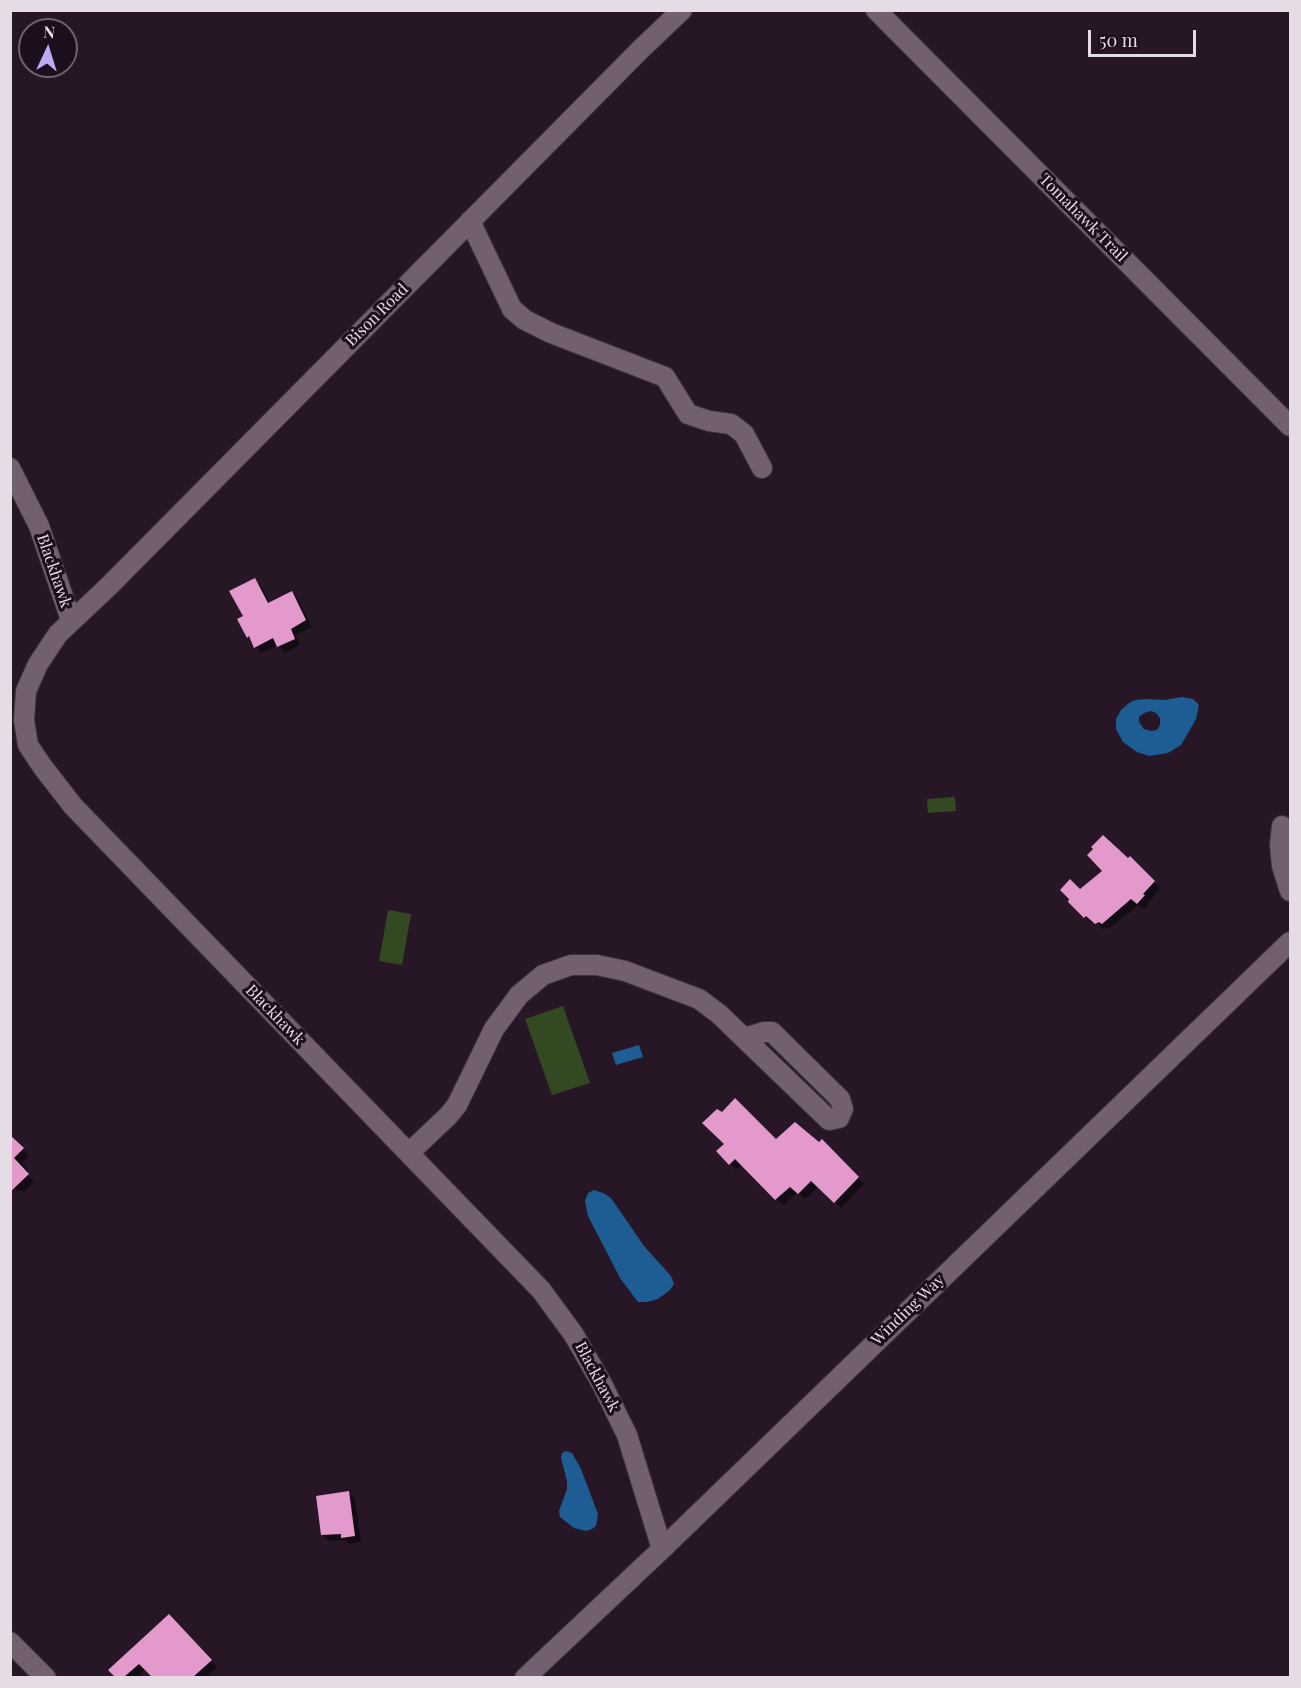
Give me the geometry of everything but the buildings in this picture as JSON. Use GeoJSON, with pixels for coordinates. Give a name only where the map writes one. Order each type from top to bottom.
{"type":"FeatureCollection","features":[{"type":"Feature","properties":{"kind":"street","name":"Bison Road"},"geometry":{"type":"LineString","coordinates":[[71,620],[109,586],[682,10]]}},
{"type":"Feature","properties":{"kind":"street","name":"Tomahawk Trail"},"geometry":{"type":"LineString","coordinates":[[876,10],[1290,426]]}},
{"type":"Feature","properties":{"kind":"street"},"geometry":{"type":"LineString","coordinates":[[470,221],[512,309],[525,320],[551,333],[665,377],[688,414],[709,421],[731,424],[744,434],[762,468]]}},
{"type":"Feature","properties":{"kind":"street","name":"Blackhawk"},"geometry":{"type":"LineString","coordinates":[[10,468],[39,526],[71,620],[38,663],[26,691],[24,720],[28,745],[73,806],[541,1290],[574,1335],[602,1384],[627,1436],[662,1549]]}},
{"type":"Feature","properties":{"kind":"street"},"geometry":{"type":"LineString","coordinates":[[1282,826],[1280,845],[1282,866],[1290,891]]}},
{"type":"Feature","properties":{"kind":"street","name":"Winding Way"},"geometry":{"type":"LineString","coordinates":[[525,1677],[662,1549],[1290,942]]}},
{"type":"Feature","properties":{"kind":"street"},"geometry":{"type":"LineString","coordinates":[[409,1153],[458,1105],[494,1029],[519,995],[543,975],[571,965],[597,964],[625,971],[699,999],[719,1014],[744,1038],[830,1119],[839,1118],[843,1109],[840,1100],[772,1032],[744,1038]]}},
{"type":"Feature","properties":{"kind":"street"},"geometry":{"type":"LineString","coordinates":[[10,1642],[46,1677]]}},
{"type":"Feature","properties":{"kind":"green space"},"geometry":{"type":"Polygon","coordinates":[[[955,797],[956,811],[928,813],[927,799],[955,797]]]}},
{"type":"Feature","properties":{"kind":"green space"},"geometry":{"type":"Polygon","coordinates":[[[388,910],[411,914],[402,965],[379,961],[388,910]]]}},
{"type":"Feature","properties":{"kind":"green space"},"geometry":{"type":"Polygon","coordinates":[[[563,1006],[590,1083],[552,1095],[525,1019],[563,1006]]]}},
{"type":"Feature","properties":{"kind":"water"},"geometry":{"type":"Polygon","coordinates":[[[1182,697],[1193,699],[1199,705],[1196,719],[1181,745],[1168,753],[1149,756],[1137,752],[1123,742],[1116,729],[1116,719],[1121,710],[1135,700],[1164,700],[1182,697]],[[1151,711],[1139,717],[1139,722],[1144,729],[1157,730],[1160,718],[1151,711]]]}},
{"type":"Feature","properties":{"kind":"water"},"geometry":{"type":"Polygon","coordinates":[[[639,1045],[643,1057],[616,1065],[612,1053],[639,1045]]]}},
{"type":"Feature","properties":{"kind":"water"},"geometry":{"type":"Polygon","coordinates":[[[594,1190],[611,1198],[644,1246],[671,1276],[674,1284],[658,1299],[638,1302],[620,1278],[588,1216],[585,1201],[588,1193],[594,1190]]]}},
{"type":"Feature","properties":{"kind":"water"},"geometry":{"type":"Polygon","coordinates":[[[566,1451],[572,1453],[581,1469],[598,1514],[596,1526],[586,1531],[574,1528],[560,1517],[559,1511],[567,1489],[561,1458],[562,1453],[566,1451]]]}}]}
